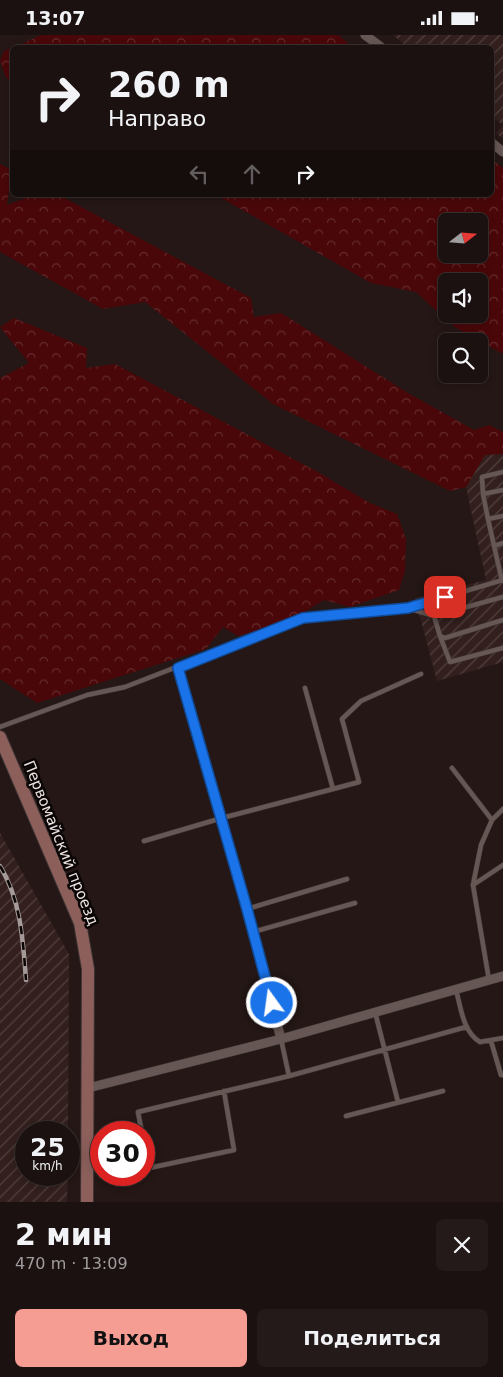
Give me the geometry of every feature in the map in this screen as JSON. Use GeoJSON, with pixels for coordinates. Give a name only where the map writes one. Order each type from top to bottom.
{"type":"FeatureCollection","features":[{"type":"Feature","properties":{"kind":"main road","name":"Первомайский проезд"},"geometry":{"type":"LineString","coordinates":[[0,737],[80,923],[88,969],[87,1202]]}},
{"type":"Feature","properties":{"kind":"street"},"geometry":{"type":"LineString","coordinates":[[365,35],[378,45]]}},
{"type":"Feature","properties":{"kind":"street"},"geometry":{"type":"LineString","coordinates":[[178,668],[222,818],[281,1039]]}},
{"type":"Feature","properties":{"kind":"street"},"geometry":{"type":"LineString","coordinates":[[88,1088],[281,1039],[503,976]]}},
{"type":"Feature","properties":{"kind":"lane"},"geometry":{"type":"LineString","coordinates":[[0,727],[87,695],[125,687],[178,668],[303,618],[408,608],[502,580],[483,494],[482,477],[503,472]]}},
{"type":"Feature","properties":{"kind":"lane"},"geometry":{"type":"LineString","coordinates":[[483,494],[503,490]]}},
{"type":"Feature","properties":{"kind":"lane"},"geometry":{"type":"LineString","coordinates":[[488,519],[503,516]]}},
{"type":"Feature","properties":{"kind":"lane"},"geometry":{"type":"LineString","coordinates":[[494,546],[503,543]]}},
{"type":"Feature","properties":{"kind":"lane"},"geometry":{"type":"LineString","coordinates":[[408,608],[434,615],[503,597]]}},
{"type":"Feature","properties":{"kind":"lane"},"geometry":{"type":"LineString","coordinates":[[434,615],[450,662],[503,647]]}},
{"type":"Feature","properties":{"kind":"lane"},"geometry":{"type":"LineString","coordinates":[[440,636],[445,638],[503,620]]}},
{"type":"Feature","properties":{"kind":"lane"},"geometry":{"type":"LineString","coordinates":[[144,841],[222,818],[359,782],[342,719],[362,701],[422,674]]}},
{"type":"Feature","properties":{"kind":"lane"},"geometry":{"type":"LineString","coordinates":[[306,688],[333,789]]}},
{"type":"Feature","properties":{"kind":"lane"},"geometry":{"type":"LineString","coordinates":[[452,768],[492,820]]}},
{"type":"Feature","properties":{"kind":"lane"},"geometry":{"type":"LineString","coordinates":[[489,980],[473,885],[481,845],[492,820],[503,809]]}},
{"type":"Feature","properties":{"kind":"lane"},"geometry":{"type":"LineString","coordinates":[[473,885],[503,865]]}},
{"type":"Feature","properties":{"kind":"lane"},"geometry":{"type":"LineString","coordinates":[[247,909],[347,879]]}},
{"type":"Feature","properties":{"kind":"lane"},"geometry":{"type":"LineString","coordinates":[[253,932],[355,903]]}},
{"type":"Feature","properties":{"kind":"lane"},"geometry":{"type":"LineString","coordinates":[[456,989],[466,1027],[472,1038],[480,1043],[503,1038]]}},
{"type":"Feature","properties":{"kind":"lane"},"geometry":{"type":"LineString","coordinates":[[375,1012],[398,1102]]}},
{"type":"Feature","properties":{"kind":"lane"},"geometry":{"type":"LineString","coordinates":[[140,1121],[138,1112],[385,1051],[466,1027]]}},
{"type":"Feature","properties":{"kind":"lane"},"geometry":{"type":"LineString","coordinates":[[281,1039],[288,1076]]}},
{"type":"Feature","properties":{"kind":"lane"},"geometry":{"type":"LineString","coordinates":[[492,1041],[501,1075],[503,1075]]}},
{"type":"Feature","properties":{"kind":"lane"},"geometry":{"type":"LineString","coordinates":[[155,1167],[234,1150],[224,1091]]}},
{"type":"Feature","properties":{"kind":"lane"},"geometry":{"type":"LineString","coordinates":[[346,1116],[443,1091]]}},
{"type":"Feature","properties":{"kind":"shaded area"},"geometry":{"type":"Polygon","coordinates":[[[393,35],[503,35],[503,125],[494,118],[494,45],[405,45],[393,35]]]}},
{"type":"Feature","properties":{"kind":"shaded area"},"geometry":{"type":"Polygon","coordinates":[[[503,125],[503,139],[496,133],[503,125]]]}},
{"type":"Feature","properties":{"kind":"shaded area"},"geometry":{"type":"Polygon","coordinates":[[[503,454],[503,662],[437,681],[415,598],[486,580],[466,487],[485,455],[503,454]]]}},
{"type":"Feature","properties":{"kind":"shaded area"},"geometry":{"type":"Polygon","coordinates":[[[0,833],[69,954],[68,1121],[15,1121],[15,1186],[68,1186],[67,1202],[0,1202],[0,833]]]}},
{"type":"Feature","properties":{"kind":"green space"},"geometry":{"type":"Polygon","coordinates":[[[41,35],[338,35],[350,45],[19,45],[41,35]]]}},
{"type":"Feature","properties":{"kind":"green space"},"geometry":{"type":"Polygon","coordinates":[[[10,49],[10,80],[6,78],[0,61],[4,51],[10,49]]]}},
{"type":"Feature","properties":{"kind":"green space"},"geometry":{"type":"Polygon","coordinates":[[[494,161],[503,168],[503,354],[488,346],[488,333],[466,333],[450,323],[488,323],[488,273],[438,273],[438,312],[416,292],[371,283],[220,197],[494,197],[494,161]]]}},
{"type":"Feature","properties":{"kind":"green space"},"geometry":{"type":"Polygon","coordinates":[[[0,164],[10,169],[7,205],[29,197],[63,197],[251,298],[254,317],[281,313],[408,393],[474,430],[489,425],[503,432],[503,454],[485,455],[466,487],[450,491],[273,404],[145,302],[103,309],[0,252],[0,164]]]}},
{"type":"Feature","properties":{"kind":"green space"},"geometry":{"type":"Polygon","coordinates":[[[14,318],[87,348],[86,368],[115,364],[316,471],[370,503],[397,514],[406,539],[405,571],[399,590],[350,607],[324,600],[286,623],[238,636],[223,627],[206,649],[37,703],[0,679],[0,378],[29,363],[0,327],[14,318]]]}},
{"type":"Feature","properties":{"kind":"railway"},"geometry":{"type":"LineString","coordinates":[[0,866],[17,907],[26,980]]}},
{"type":"Feature","properties":{"kind":"route"},"geometry":{"type":"LineString","coordinates":[[272,1003],[222,818],[178,668],[303,618],[408,608],[445,597]]}}]}
